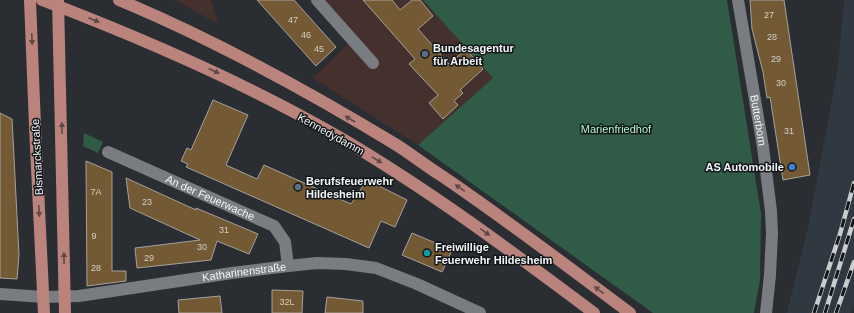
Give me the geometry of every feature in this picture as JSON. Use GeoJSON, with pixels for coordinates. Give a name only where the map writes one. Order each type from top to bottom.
{"type":"FeatureCollection","features":[{"type":"Feature","properties":{"kind":"main road","name":"Bismarckstraße"},"geometry":{"type":"LineString","coordinates":[[30,0],[44,313]]}},
{"type":"Feature","properties":{"kind":"main road","name":"Kennedydamm"},"geometry":{"type":"LineString","coordinates":[[42,0],[58,3],[216,72],[338,136],[465,218],[594,313]]}},
{"type":"Feature","properties":{"kind":"main road","name":"Kennedydamm"},"geometry":{"type":"LineString","coordinates":[[119,0],[168,20],[240,56],[395,144],[522,232],[630,313]]}},
{"type":"Feature","properties":{"kind":"main road"},"geometry":{"type":"LineString","coordinates":[[141,0],[168,20]]}},
{"type":"Feature","properties":{"kind":"main road"},"geometry":{"type":"LineString","coordinates":[[58,3],[65,313]]}},
{"type":"Feature","properties":{"kind":"street"},"geometry":{"type":"LineString","coordinates":[[317,0],[373,63]]}},
{"type":"Feature","properties":{"kind":"street","name":"Butterborn"},"geometry":{"type":"LineString","coordinates":[[738,0],[763,147],[771,211],[772,233],[770,275],[766,313]]}},
{"type":"Feature","properties":{"kind":"street","name":"An der Feuerwache"},"geometry":{"type":"LineString","coordinates":[[108,152],[274,226],[285,242],[288,266]]}},
{"type":"Feature","properties":{"kind":"street","name":"Katharinenstraße"},"geometry":{"type":"LineString","coordinates":[[0,294],[44,297],[79,296],[288,266],[317,263],[346,264],[376,268],[417,284],[480,313]]}},
{"type":"Feature","properties":{"kind":"shaded area"},"geometry":{"type":"Polygon","coordinates":[[[175,0],[211,0],[218,24],[175,0]]]}},
{"type":"Feature","properties":{"kind":"shaded area"},"geometry":{"type":"Polygon","coordinates":[[[320,0],[423,0],[494,78],[418,145],[313,78],[353,39],[320,0]]]}},
{"type":"Feature","properties":{"kind":"shaded area"},"geometry":{"type":"Polygon","coordinates":[[[844,0],[854,0],[854,305],[851,313],[787,313],[808,228],[838,67],[844,0]]]}},
{"type":"Feature","properties":{"kind":"green space","name":"Marienfriedhof"},"geometry":{"type":"Polygon","coordinates":[[[423,0],[727,0],[761,214],[760,280],[754,313],[653,313],[418,145],[493,78],[423,0]]]}},
{"type":"Feature","properties":{"kind":"green space"},"geometry":{"type":"Polygon","coordinates":[[[84,133],[103,142],[98,153],[83,146],[84,133]]]}},
{"type":"Feature","properties":{"kind":"building"},"geometry":{"type":"Polygon","coordinates":[[[257,0],[294,0],[336,47],[316,66],[257,0]]]}},
{"type":"Feature","properties":{"kind":"building","name":"Bundesagentur für Arbeit"},"geometry":{"type":"Polygon","coordinates":[[[363,0],[392,0],[400,10],[412,0],[420,0],[433,16],[418,29],[449,64],[466,49],[483,69],[460,90],[463,93],[454,101],[458,105],[443,119],[429,103],[438,95],[409,64],[415,59],[363,0]]]}},
{"type":"Feature","properties":{"kind":"building"},"geometry":{"type":"Polygon","coordinates":[[[750,0],[784,0],[810,175],[783,180],[770,97],[767,98],[763,72],[752,29],[750,0]]]}},
{"type":"Feature","properties":{"kind":"building"},"geometry":{"type":"Polygon","coordinates":[[[213,100],[248,115],[226,165],[257,179],[264,165],[351,204],[367,180],[407,200],[395,227],[381,221],[369,248],[186,167],[188,164],[181,161],[187,148],[191,150],[213,100]]]}},
{"type":"Feature","properties":{"kind":"building"},"geometry":{"type":"Polygon","coordinates":[[[0,113],[12,119],[19,255],[17,279],[0,278],[0,113]]]}},
{"type":"Feature","properties":{"kind":"building"},"geometry":{"type":"Polygon","coordinates":[[[86,161],[112,172],[112,271],[126,271],[126,281],[87,286],[86,161]]]}},
{"type":"Feature","properties":{"kind":"building"},"geometry":{"type":"Polygon","coordinates":[[[126,178],[196,210],[196,208],[258,234],[249,254],[217,241],[211,260],[137,268],[135,248],[200,240],[130,208],[126,178]]]}},
{"type":"Feature","properties":{"kind":"building","name":"Freiwillige Feuerwehr Hildesheim"},"geometry":{"type":"Polygon","coordinates":[[[412,233],[452,250],[442,272],[402,255],[412,233]]]}},
{"type":"Feature","properties":{"kind":"building"},"geometry":{"type":"Polygon","coordinates":[[[272,290],[303,291],[302,313],[272,313],[272,290]]]}},
{"type":"Feature","properties":{"kind":"building"},"geometry":{"type":"Polygon","coordinates":[[[220,296],[222,313],[179,313],[178,300],[220,296]]]}},
{"type":"Feature","properties":{"kind":"building"},"geometry":{"type":"Polygon","coordinates":[[[327,297],[363,301],[363,313],[325,313],[327,297]]]}},
{"type":"Feature","properties":{"kind":"railway"},"geometry":{"type":"LineString","coordinates":[[814,313],[840,234],[854,183]]}},
{"type":"Feature","properties":{"kind":"railway"},"geometry":{"type":"LineString","coordinates":[[825,313],[854,219]]}},
{"type":"Feature","properties":{"kind":"railway"},"geometry":{"type":"LineString","coordinates":[[836,313],[854,262]]}},
{"type":"Feature","properties":{"kind":"place","name":"Bundesagentur für Arbeit"},"geometry":{"type":"Point","coordinates":[425,54]}},
{"type":"Feature","properties":{"kind":"place","name":"AS Automobile"},"geometry":{"type":"Point","coordinates":[792,167]}},
{"type":"Feature","properties":{"kind":"place","name":"Berufsfeuerwehr Hildesheim"},"geometry":{"type":"Point","coordinates":[298,187]}},
{"type":"Feature","properties":{"kind":"place","name":"Freiwillige Feuerwehr Hildesheim"},"geometry":{"type":"Point","coordinates":[427,253]}}]}
